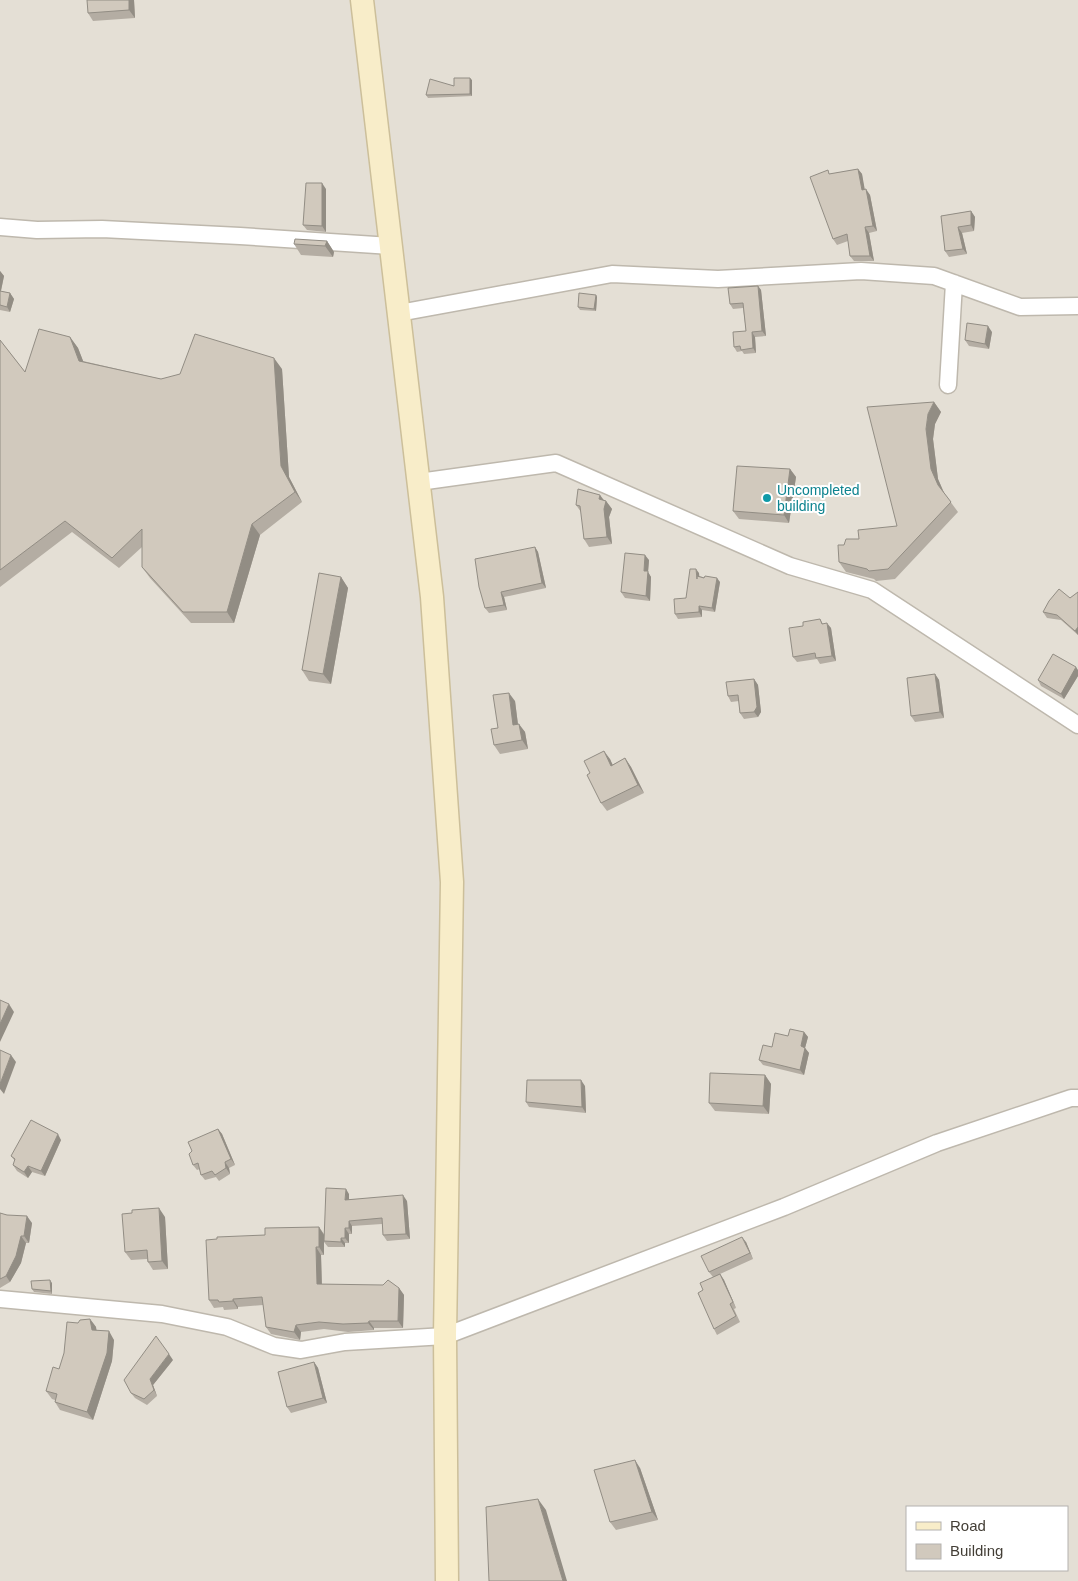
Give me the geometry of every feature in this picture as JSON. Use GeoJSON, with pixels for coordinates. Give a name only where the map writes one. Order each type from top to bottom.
{"type":"FeatureCollection","features":[{"type":"Feature","properties":{"kind":"main road"},"geometry":{"type":"LineString","coordinates":[[362,0],[432,597],[452,882],[445,1336],[447,1581]]}},
{"type":"Feature","properties":{"kind":"street"},"geometry":{"type":"LineString","coordinates":[[0,227],[37,230],[102,230],[220,235],[391,246]]}},
{"type":"Feature","properties":{"kind":"street"},"geometry":{"type":"LineString","coordinates":[[399,313],[612,274],[718,279],[861,271],[934,276],[1020,307],[1078,306]]}},
{"type":"Feature","properties":{"kind":"street"},"geometry":{"type":"LineString","coordinates":[[948,385],[954,282]]}},
{"type":"Feature","properties":{"kind":"street"},"geometry":{"type":"LineString","coordinates":[[419,482],[556,463],[790,566],[872,590],[1078,725]]}},
{"type":"Feature","properties":{"kind":"street"},"geometry":{"type":"LineString","coordinates":[[0,1299],[162,1314],[227,1327],[274,1346],[301,1350],[346,1342],[445,1336],[784,1207],[938,1143],[1078,1098]]}},
{"type":"Feature","properties":{"kind":"shaded area"},"geometry":{"type":"Polygon","coordinates":[[[0,0],[1078,0],[1078,1581],[0,1581],[0,0]]]}},
{"type":"Feature","properties":{"kind":"building"},"geometry":{"type":"Polygon","coordinates":[[[87,0],[129,0],[129,10],[88,13],[87,0]]]}},
{"type":"Feature","properties":{"kind":"building"},"geometry":{"type":"Polygon","coordinates":[[[454,78],[470,78],[470,94],[426,95],[430,79],[454,86],[454,78]]]}},
{"type":"Feature","properties":{"kind":"building"},"geometry":{"type":"Polygon","coordinates":[[[858,169],[862,190],[866,189],[873,226],[865,227],[870,256],[850,256],[847,234],[833,239],[810,177],[828,170],[829,174],[858,169]]]}},
{"type":"Feature","properties":{"kind":"building"},"geometry":{"type":"Polygon","coordinates":[[[306,183],[322,183],[322,226],[303,225],[306,183]]]}},
{"type":"Feature","properties":{"kind":"building"},"geometry":{"type":"Polygon","coordinates":[[[971,211],[971,225],[958,227],[963,249],[945,251],[941,216],[971,211]]]}},
{"type":"Feature","properties":{"kind":"building"},"geometry":{"type":"Polygon","coordinates":[[[295,239],[327,241],[325,246],[294,244],[295,239]]]}},
{"type":"Feature","properties":{"kind":"building"},"geometry":{"type":"Polygon","coordinates":[[[758,286],[762,331],[752,332],[753,348],[741,350],[740,346],[734,347],[733,332],[746,331],[743,303],[730,304],[728,288],[758,286]]]}},
{"type":"Feature","properties":{"kind":"building"},"geometry":{"type":"Polygon","coordinates":[[[0,291],[10,293],[7,307],[0,305],[0,291]]]}},
{"type":"Feature","properties":{"kind":"building"},"geometry":{"type":"Polygon","coordinates":[[[579,293],[596,295],[594,309],[578,307],[579,293]]]}},
{"type":"Feature","properties":{"kind":"building"},"geometry":{"type":"Polygon","coordinates":[[[967,323],[988,326],[985,344],[965,340],[967,323]]]}},
{"type":"Feature","properties":{"kind":"building"},"geometry":{"type":"Polygon","coordinates":[[[39,329],[70,337],[79,361],[161,379],[180,374],[195,334],[274,358],[281,466],[295,492],[252,524],[227,612],[183,612],[142,567],[142,529],[112,558],[65,521],[0,570],[0,340],[25,372],[39,329]]]}},
{"type":"Feature","properties":{"kind":"building"},"geometry":{"type":"Polygon","coordinates":[[[934,402],[928,414],[926,429],[931,469],[938,485],[951,502],[888,569],[869,571],[839,562],[838,545],[844,545],[846,539],[859,539],[858,530],[897,526],[867,407],[934,402]]]}},
{"type":"Feature","properties":{"kind":"building","name":"Uncompleted building"},"geometry":{"type":"Polygon","coordinates":[[[737,466],[790,469],[784,515],[733,511],[737,466]]]}},
{"type":"Feature","properties":{"kind":"building"},"geometry":{"type":"Polygon","coordinates":[[[578,489],[600,495],[599,499],[606,501],[604,509],[607,537],[584,539],[580,506],[576,505],[578,489]]]}},
{"type":"Feature","properties":{"kind":"building"},"geometry":{"type":"Polygon","coordinates":[[[535,547],[542,583],[501,592],[504,605],[485,608],[479,587],[475,559],[535,547]]]}},
{"type":"Feature","properties":{"kind":"building"},"geometry":{"type":"Polygon","coordinates":[[[625,553],[645,555],[644,571],[648,571],[646,596],[621,592],[625,553]]]}},
{"type":"Feature","properties":{"kind":"building"},"geometry":{"type":"Polygon","coordinates":[[[690,569],[696,569],[697,579],[697,576],[717,578],[712,608],[699,606],[699,612],[675,614],[674,599],[686,598],[690,569]]]}},
{"type":"Feature","properties":{"kind":"building"},"geometry":{"type":"Polygon","coordinates":[[[319,573],[341,577],[323,674],[302,670],[319,573]]]}},
{"type":"Feature","properties":{"kind":"building"},"geometry":{"type":"Polygon","coordinates":[[[1059,589],[1070,598],[1078,592],[1078,627],[1075,631],[1057,615],[1043,612],[1059,589]]]}},
{"type":"Feature","properties":{"kind":"building"},"geometry":{"type":"Polygon","coordinates":[[[820,619],[822,624],[827,623],[832,656],[816,658],[815,653],[793,657],[789,628],[803,626],[803,622],[820,619]]]}},
{"type":"Feature","properties":{"kind":"building"},"geometry":{"type":"Polygon","coordinates":[[[1053,654],[1076,667],[1061,694],[1038,680],[1053,654]]]}},
{"type":"Feature","properties":{"kind":"building"},"geometry":{"type":"Polygon","coordinates":[[[935,674],[940,712],[911,716],[907,678],[935,674]]]}},
{"type":"Feature","properties":{"kind":"building"},"geometry":{"type":"Polygon","coordinates":[[[754,679],[757,707],[754,712],[740,713],[738,695],[728,696],[726,682],[754,679]]]}},
{"type":"Feature","properties":{"kind":"building"},"geometry":{"type":"Polygon","coordinates":[[[509,693],[513,725],[519,724],[522,740],[494,745],[491,729],[498,728],[493,695],[509,693]]]}},
{"type":"Feature","properties":{"kind":"building"},"geometry":{"type":"Polygon","coordinates":[[[604,751],[611,766],[625,758],[638,785],[601,803],[587,775],[590,773],[584,761],[604,751]]]}},
{"type":"Feature","properties":{"kind":"building"},"geometry":{"type":"Polygon","coordinates":[[[0,1000],[9,1004],[0,1024],[0,1000]]]}},
{"type":"Feature","properties":{"kind":"building"},"geometry":{"type":"Polygon","coordinates":[[[790,1029],[804,1032],[801,1046],[805,1048],[800,1070],[759,1060],[763,1045],[772,1047],[775,1033],[788,1036],[790,1029]]]}},
{"type":"Feature","properties":{"kind":"building"},"geometry":{"type":"Polygon","coordinates":[[[0,1050],[11,1055],[0,1084],[0,1050]]]}},
{"type":"Feature","properties":{"kind":"building"},"geometry":{"type":"Polygon","coordinates":[[[710,1073],[765,1075],[763,1106],[709,1103],[710,1073]]]}},
{"type":"Feature","properties":{"kind":"building"},"geometry":{"type":"Polygon","coordinates":[[[527,1080],[581,1080],[582,1107],[526,1102],[527,1080]]]}},
{"type":"Feature","properties":{"kind":"building"},"geometry":{"type":"Polygon","coordinates":[[[31,1120],[58,1134],[41,1171],[28,1166],[24,1172],[13,1165],[15,1159],[11,1156],[31,1120]]]}},
{"type":"Feature","properties":{"kind":"building"},"geometry":{"type":"Polygon","coordinates":[[[218,1129],[231,1159],[225,1162],[226,1168],[215,1175],[212,1171],[201,1175],[198,1163],[193,1165],[189,1154],[192,1151],[188,1142],[218,1129]]]}},
{"type":"Feature","properties":{"kind":"building"},"geometry":{"type":"Polygon","coordinates":[[[326,1188],[346,1189],[345,1200],[403,1195],[406,1234],[383,1235],[382,1218],[349,1221],[349,1228],[345,1228],[345,1238],[341,1238],[341,1242],[324,1241],[326,1188]]]}},
{"type":"Feature","properties":{"kind":"building"},"geometry":{"type":"Polygon","coordinates":[[[159,1208],[162,1261],[148,1262],[147,1250],[125,1252],[122,1214],[132,1213],[132,1210],[159,1208]]]}},
{"type":"Feature","properties":{"kind":"building"},"geometry":{"type":"Polygon","coordinates":[[[0,1213],[27,1216],[24,1236],[21,1236],[16,1256],[6,1276],[0,1279],[0,1213]]]}},
{"type":"Feature","properties":{"kind":"building"},"geometry":{"type":"Polygon","coordinates":[[[319,1227],[319,1247],[316,1247],[317,1284],[383,1285],[388,1280],[399,1288],[398,1321],[369,1321],[368,1323],[343,1324],[319,1322],[296,1325],[294,1332],[266,1327],[262,1297],[219,1302],[218,1300],[209,1300],[206,1240],[217,1239],[217,1237],[265,1235],[265,1228],[319,1227]]]}},
{"type":"Feature","properties":{"kind":"building"},"geometry":{"type":"Polygon","coordinates":[[[742,1237],[750,1253],[709,1272],[701,1256],[742,1237]]]}},
{"type":"Feature","properties":{"kind":"building"},"geometry":{"type":"Polygon","coordinates":[[[720,1274],[733,1302],[730,1304],[736,1316],[714,1329],[698,1293],[703,1290],[700,1283],[720,1274]]]}},
{"type":"Feature","properties":{"kind":"building"},"geometry":{"type":"Polygon","coordinates":[[[50,1280],[51,1291],[32,1289],[31,1281],[50,1280]]]}},
{"type":"Feature","properties":{"kind":"building"},"geometry":{"type":"Polygon","coordinates":[[[90,1319],[92,1330],[109,1331],[107,1353],[87,1412],[55,1402],[57,1394],[46,1391],[53,1367],[59,1369],[64,1353],[67,1322],[78,1323],[80,1320],[90,1319]]]}},
{"type":"Feature","properties":{"kind":"building"},"geometry":{"type":"Polygon","coordinates":[[[156,1336],[169,1354],[150,1379],[154,1390],[144,1399],[131,1393],[124,1380],[156,1336]]]}},
{"type":"Feature","properties":{"kind":"building"},"geometry":{"type":"Polygon","coordinates":[[[314,1362],[323,1398],[287,1407],[278,1372],[314,1362]]]}},
{"type":"Feature","properties":{"kind":"building"},"geometry":{"type":"Polygon","coordinates":[[[635,1460],[652,1512],[610,1522],[594,1470],[635,1460]]]}},
{"type":"Feature","properties":{"kind":"building"},"geometry":{"type":"Polygon","coordinates":[[[538,1499],[563,1581],[489,1581],[486,1507],[538,1499]]]}},
{"type":"Feature","properties":{"kind":"place","name":"Uncompleted building"},"geometry":{"type":"Point","coordinates":[767,498]}}]}
